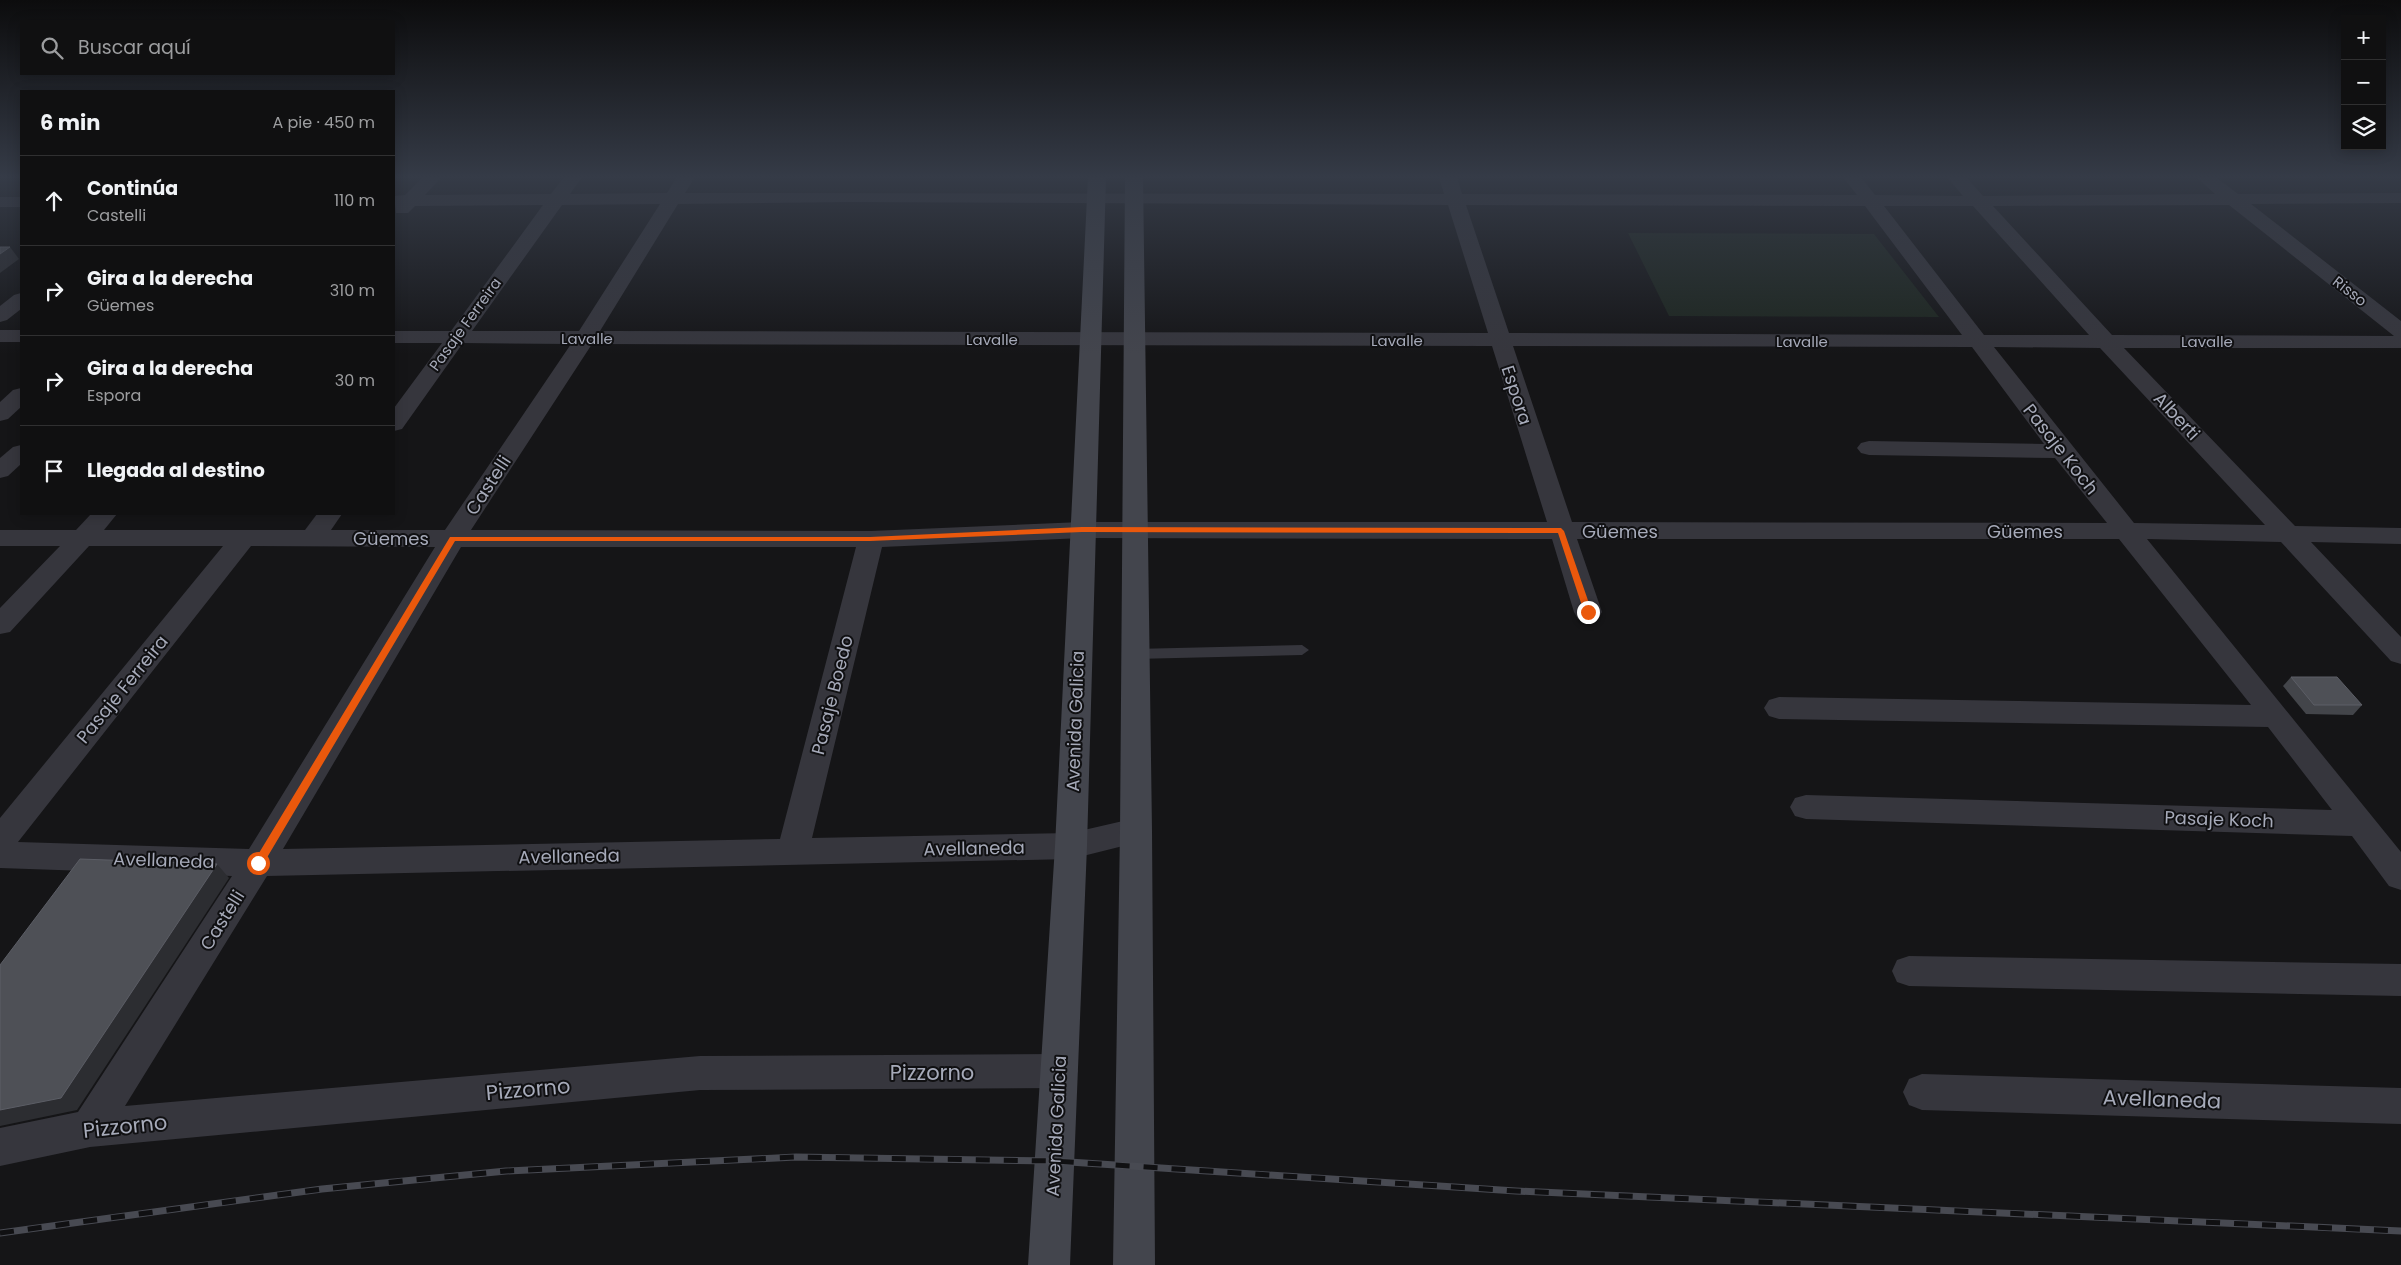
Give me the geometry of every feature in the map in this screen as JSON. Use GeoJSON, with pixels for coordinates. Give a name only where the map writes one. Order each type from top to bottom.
{"type":"FeatureCollection","features":[{"type":"Feature","properties":{"kind":"main road","name":"Avenida Galicia"},"geometry":{"type":"LineString","coordinates":[[1049,1265],[1071,846],[1094,236]]}},
{"type":"Feature","properties":{"kind":"main road"},"geometry":{"type":"LineString","coordinates":[[1134,236],[1136,831],[1134,1265]]}},
{"type":"Feature","properties":{"kind":"street","name":"Pasaje Ferreira"},"geometry":{"type":"LineString","coordinates":[[395,423],[530,236]]}},
{"type":"Feature","properties":{"kind":"street","name":"Castelli"},"geometry":{"type":"LineString","coordinates":[[90,1128],[258,863],[453,538],[585,338],[650,236]]}},
{"type":"Feature","properties":{"kind":"street","name":"Espora"},"geometry":{"type":"LineString","coordinates":[[1467,236],[1588,612]]}},
{"type":"Feature","properties":{"kind":"street","name":"Pasaje Koch"},"geometry":{"type":"LineString","coordinates":[[1897,236],[2062,450],[2276,716],[2401,876]]}},
{"type":"Feature","properties":{"kind":"street","name":"Alberti"},"geometry":{"type":"LineString","coordinates":[[2010,236],[2106,341],[2401,654]]}},
{"type":"Feature","properties":{"kind":"street","name":"Risso"},"geometry":{"type":"LineString","coordinates":[[2281,236],[2401,331]]}},
{"type":"Feature","properties":{"kind":"street"},"geometry":{"type":"LineString","coordinates":[[0,316],[20,300]]}},
{"type":"Feature","properties":{"kind":"street"},"geometry":{"type":"LineString","coordinates":[[0,336],[20,336]]}},
{"type":"Feature","properties":{"kind":"street","name":"Lavalle"},"geometry":{"type":"LineString","coordinates":[[395,337],[2401,342]]}},
{"type":"Feature","properties":{"kind":"street"},"geometry":{"type":"LineString","coordinates":[[0,414],[20,396]]}},
{"type":"Feature","properties":{"kind":"street"},"geometry":{"type":"LineString","coordinates":[[1869,448],[2062,450]]}},
{"type":"Feature","properties":{"kind":"street"},"geometry":{"type":"LineString","coordinates":[[0,471],[20,453]]}},
{"type":"Feature","properties":{"kind":"street"},"geometry":{"type":"LineString","coordinates":[[0,626],[104,515]]}},
{"type":"Feature","properties":{"kind":"street"},"geometry":{"type":"LineString","coordinates":[[313,538],[329,515]]}},
{"type":"Feature","properties":{"kind":"street","name":"Güemes"},"geometry":{"type":"LineString","coordinates":[[0,538],[870,539],[1082,530],[2126,531],[2401,536]]}},
{"type":"Feature","properties":{"kind":"street","name":"Pasaje Ferreira"},"geometry":{"type":"LineString","coordinates":[[0,841],[244,538]]}},
{"type":"Feature","properties":{"kind":"street","name":"Pasaje Boedo"},"geometry":{"type":"LineString","coordinates":[[793,852],[870,539]]}},
{"type":"Feature","properties":{"kind":"street"},"geometry":{"type":"LineString","coordinates":[[1779,708],[2276,716]]}},
{"type":"Feature","properties":{"kind":"street","name":"Pasaje Koch"},"geometry":{"type":"LineString","coordinates":[[1806,807],[2361,824]]}},
{"type":"Feature","properties":{"kind":"street","name":"Avellaneda"},"geometry":{"type":"LineString","coordinates":[[0,855],[258,863],[793,852],[1071,846],[1136,831]]}},
{"type":"Feature","properties":{"kind":"street"},"geometry":{"type":"LineString","coordinates":[[1909,971],[2401,980]]}},
{"type":"Feature","properties":{"kind":"street","name":"Pizzorno"},"geometry":{"type":"LineString","coordinates":[[0,1147],[90,1128],[700,1073],[1059,1071]]}},
{"type":"Feature","properties":{"kind":"street","name":"Avellaneda"},"geometry":{"type":"LineString","coordinates":[[1922,1092],[2401,1106]]}},
{"type":"Feature","properties":{"kind":"lane"},"geometry":{"type":"LineString","coordinates":[[1134,654],[1302,650]]}},
{"type":"Feature","properties":{"kind":"shaded area"},"geometry":{"type":"Polygon","coordinates":[[[1629,236],[1876,236],[1939,317],[1669,316],[1629,236]]]}},
{"type":"Feature","properties":{"kind":"building"},"geometry":{"type":"Polygon","coordinates":[[[0,247],[10,247],[0,254],[0,247]]]}},
{"type":"Feature","properties":{"kind":"building"},"geometry":{"type":"Polygon","coordinates":[[[2291,677],[2337,677],[2362,705],[2314,705],[2291,677]]]}},
{"type":"Feature","properties":{"kind":"building"},"geometry":{"type":"Polygon","coordinates":[[[80,859],[217,864],[61,1098],[0,1110],[0,965],[80,859]]]}},
{"type":"Feature","properties":{"kind":"railway"},"geometry":{"type":"LineString","coordinates":[[0,1233],[322,1189],[506,1171],[796,1157],[1054,1161],[1516,1191],[2401,1231]]}},
{"type":"Feature","properties":{"kind":"route"},"geometry":{"type":"LineString","coordinates":[[258,863],[453,538],[870,539],[1082,530],[1561,531],[1588,612]]}}]}
